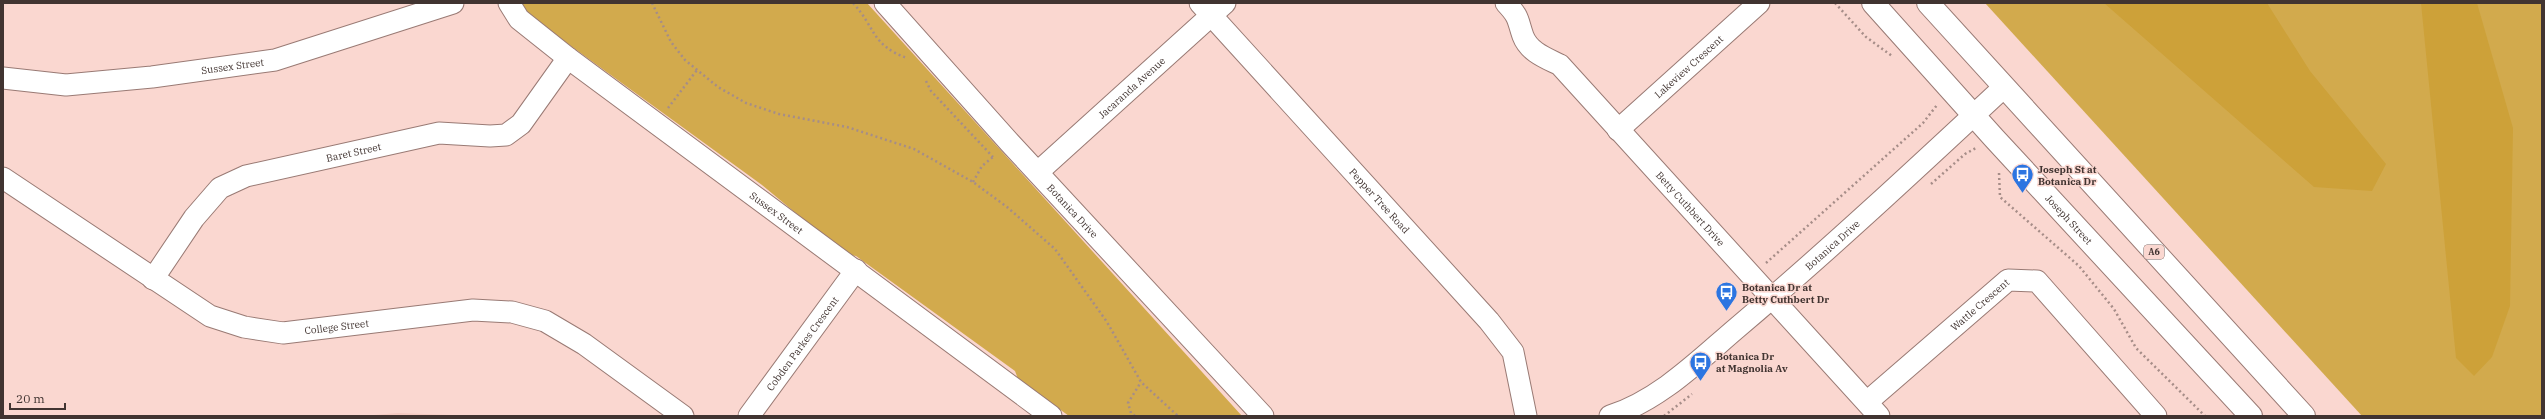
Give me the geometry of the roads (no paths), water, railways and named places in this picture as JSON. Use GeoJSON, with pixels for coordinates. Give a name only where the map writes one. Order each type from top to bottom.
{"type":"FeatureCollection","features":[{"type":"Feature","properties":{"kind":"highway","name":"Joseph Street"},"geometry":{"type":"LineString","coordinates":[[1873,3],[1974,116],[2252,416]]}},
{"type":"Feature","properties":{"kind":"highway","name":"A6"},"geometry":{"type":"LineString","coordinates":[[1928,3],[2304,416]]}},
{"type":"Feature","properties":{"kind":"street","name":"Sussex Street"},"geometry":{"type":"LineString","coordinates":[[3,78],[66,85],[152,77],[275,60],[454,3]]}},
{"type":"Feature","properties":{"kind":"street","name":"Sussex Street"},"geometry":{"type":"LineString","coordinates":[[509,3],[519,19],[568,58],[856,270],[1045,414]]}},
{"type":"Feature","properties":{"kind":"street","name":"Botanica Drive"},"geometry":{"type":"LineString","coordinates":[[884,3],[1010,143],[1263,416]]}},
{"type":"Feature","properties":{"kind":"street","name":"Betty Cuthbert Drive"},"geometry":{"type":"LineString","coordinates":[[1506,3],[1518,16],[1524,38],[1535,52],[1560,66],[1873,409]]}},
{"type":"Feature","properties":{"kind":"street","name":"Lakeview Crescent"},"geometry":{"type":"LineString","coordinates":[[1618,130],[1758,3]]}},
{"type":"Feature","properties":{"kind":"street","name":"Jacaranda Avenue"},"geometry":{"type":"LineString","coordinates":[[1038,172],[1212,7]]}},
{"type":"Feature","properties":{"kind":"street","name":"Pepper Tree Road"},"geometry":{"type":"LineString","coordinates":[[1212,7],[1489,321],[1513,352],[1526,416]]}},
{"type":"Feature","properties":{"kind":"street","name":"Baret Street"},"geometry":{"type":"LineString","coordinates":[[153,279],[194,218],[220,188],[246,176],[439,133],[490,136],[506,135],[521,124],[568,58]]}},
{"type":"Feature","properties":{"kind":"street","name":"Botanica Drive"},"geometry":{"type":"LineString","coordinates":[[1618,415],[1674,381],[1772,298],[1974,116],[2004,87]]}},
{"type":"Feature","properties":{"kind":"street","name":"College Street"},"geometry":{"type":"LineString","coordinates":[[3,178],[210,316],[244,327],[283,332],[473,310],[512,312],[546,321],[577,340],[683,416]]}},
{"type":"Feature","properties":{"kind":"street","name":"Cobden Parkes Crescent"},"geometry":{"type":"LineString","coordinates":[[749,416],[856,270]]}},
{"type":"Feature","properties":{"kind":"street","name":"Wattle Crescent"},"geometry":{"type":"LineString","coordinates":[[1873,409],[2008,280],[2037,281],[2156,416]]}},
{"type":"Feature","properties":{"kind":"place","name":"Joseph St at Botanica Dr"},"geometry":{"type":"Point","coordinates":[2022,194]}},
{"type":"Feature","properties":{"kind":"place","name":"Botanica Dr at Betty Cuthbert Dr"},"geometry":{"type":"Point","coordinates":[1727,312]}},
{"type":"Feature","properties":{"kind":"place","name":"Botanica Dr at Magnolia Av"},"geometry":{"type":"Point","coordinates":[1700,382]}}]}
